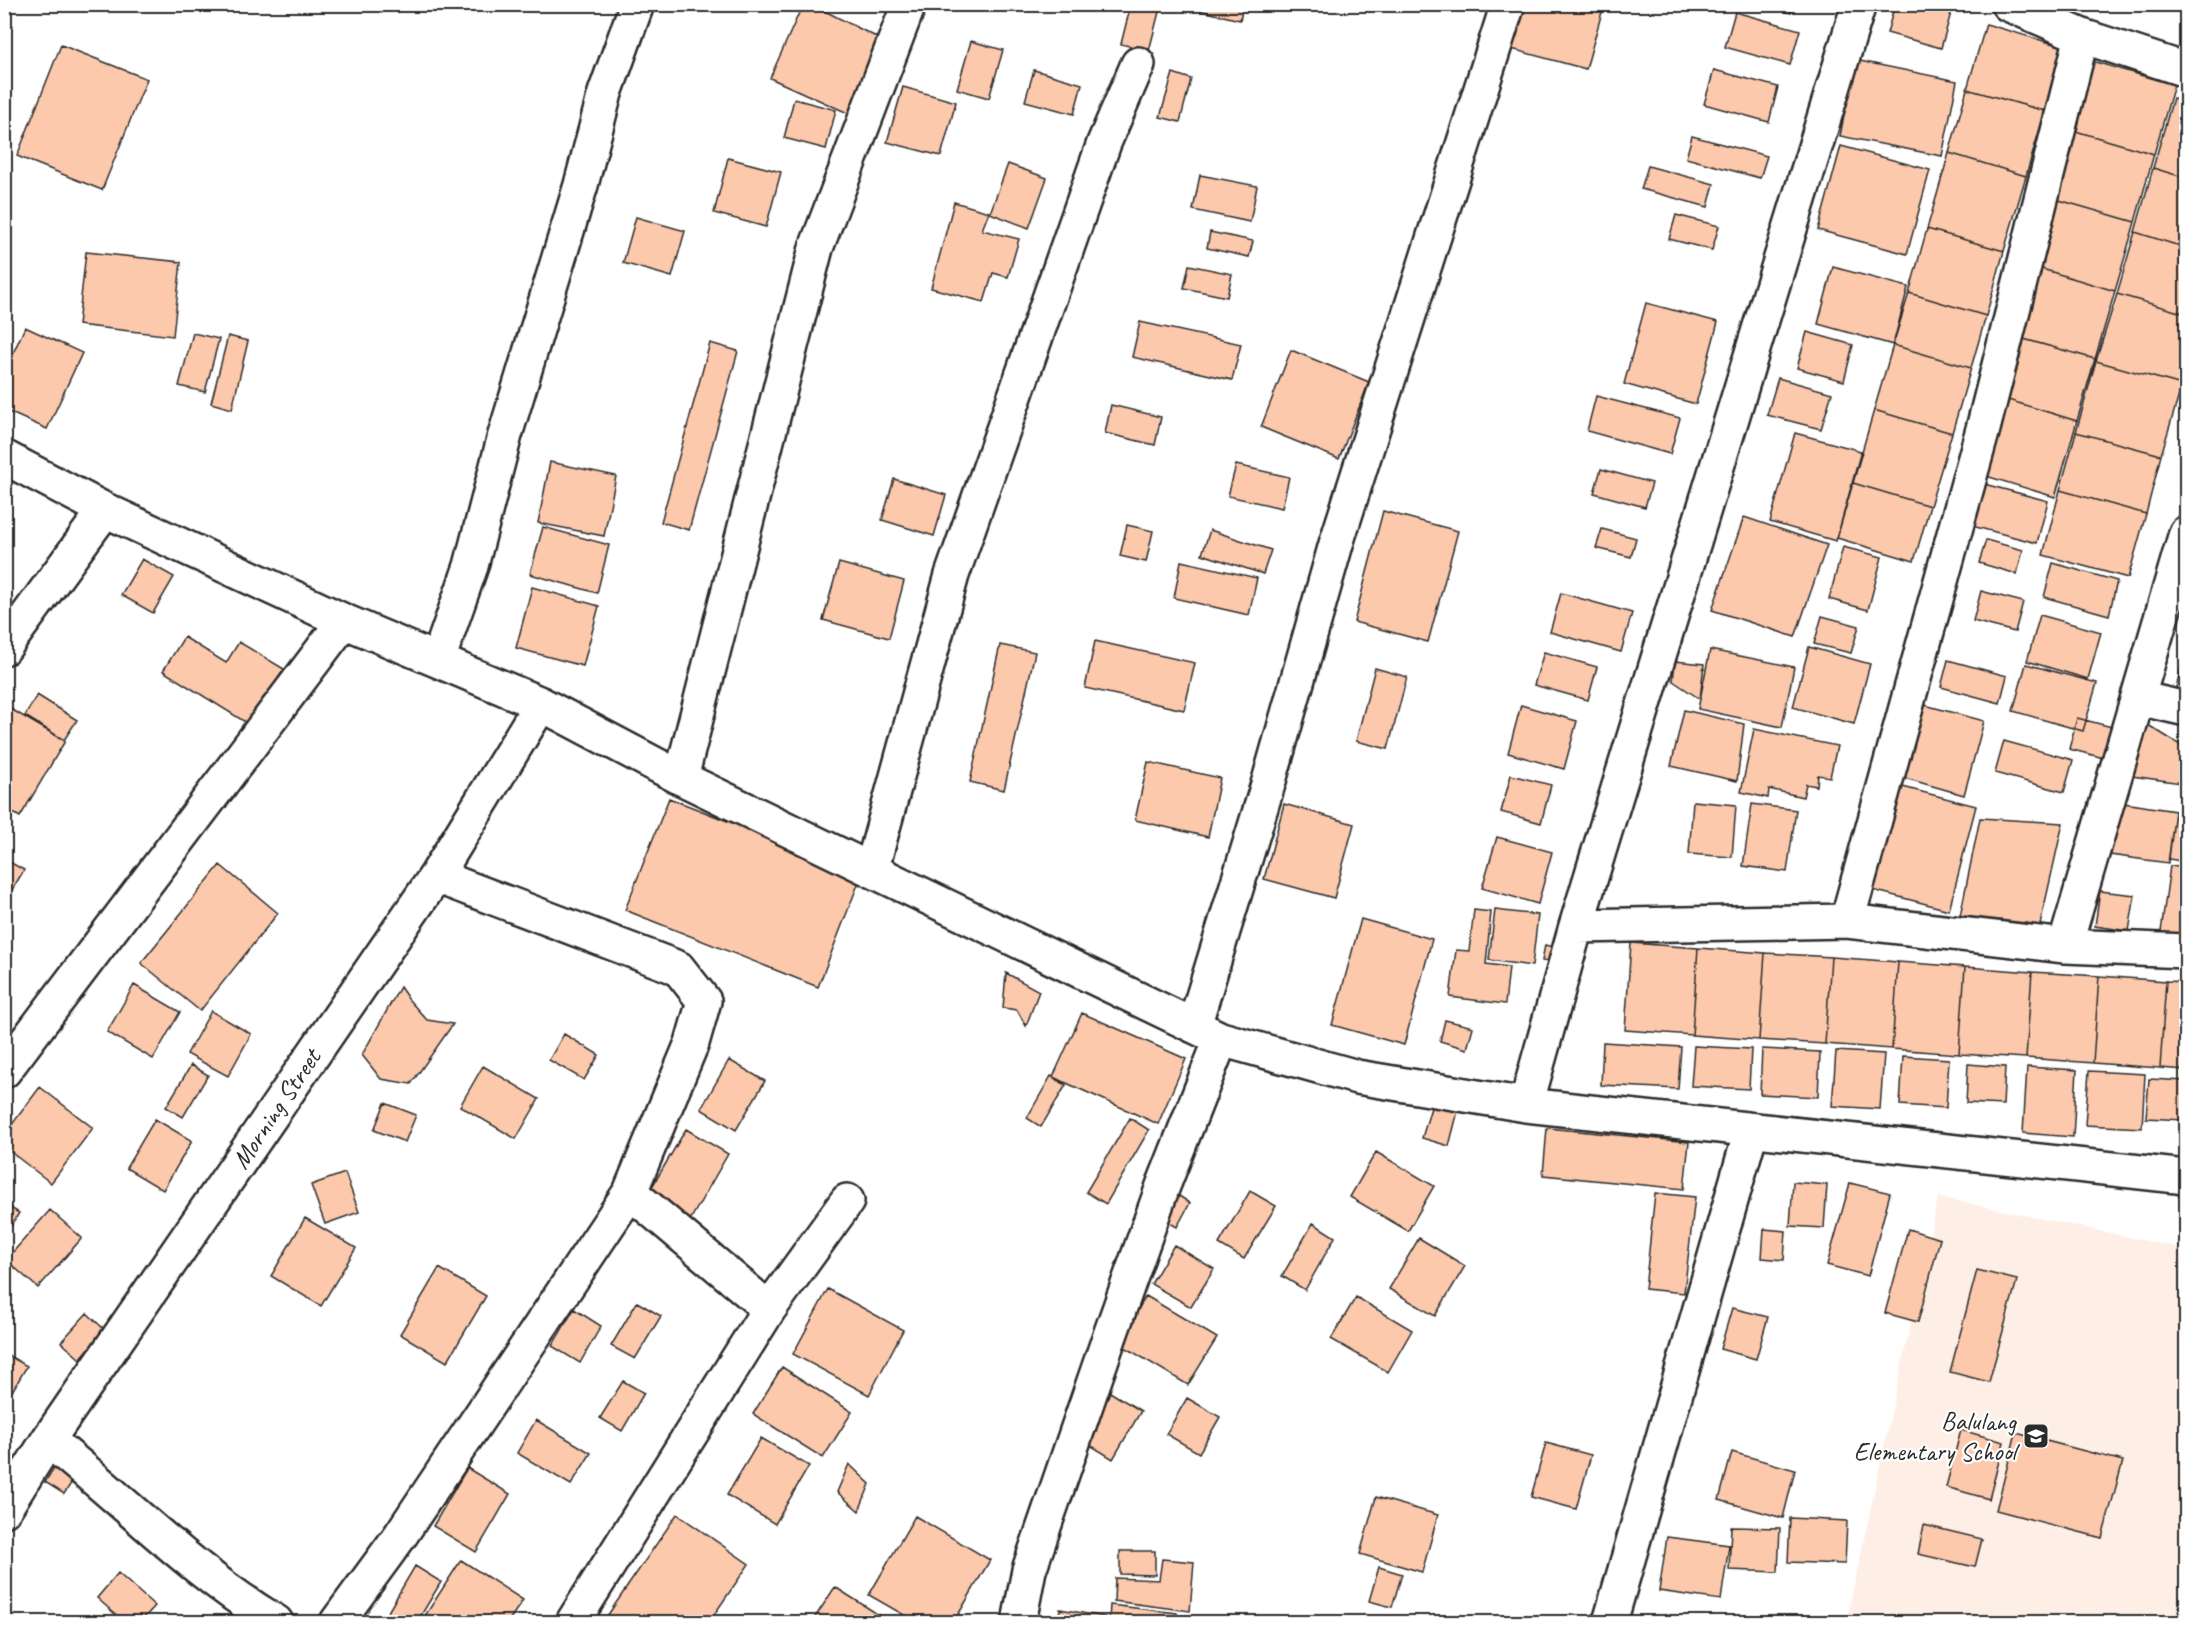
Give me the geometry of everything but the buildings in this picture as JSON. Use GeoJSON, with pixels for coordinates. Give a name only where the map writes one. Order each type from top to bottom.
{"type":"FeatureCollection","features":[{"type":"Feature","properties":{"kind":"street"},"geometry":{"type":"LineString","coordinates":[[438,660],[471,566],[505,435],[581,185],[605,93],[637,4]]}},
{"type":"Feature","properties":{"kind":"street"},"geometry":{"type":"LineString","coordinates":[[681,778],[816,248],[909,4]]}},
{"type":"Feature","properties":{"kind":"street"},"geometry":{"type":"LineString","coordinates":[[1019,1623],[1029,1570],[1163,1186],[1208,1033],[1269,781],[1336,544],[1508,4]]}},
{"type":"Feature","properties":{"kind":"street"},"geometry":{"type":"LineString","coordinates":[[1526,1105],[1576,926],[1859,4]]}},
{"type":"Feature","properties":{"kind":"street"},"geometry":{"type":"LineString","coordinates":[[2008,4],[2082,36],[2187,70]]}},
{"type":"Feature","properties":{"kind":"street"},"geometry":{"type":"LineString","coordinates":[[1847,921],[1983,429],[2082,36]]}},
{"type":"Feature","properties":{"kind":"street"},"geometry":{"type":"LineString","coordinates":[[872,868],[952,575],[1104,143],[1138,64]]}},
{"type":"Feature","properties":{"kind":"street"},"geometry":{"type":"LineString","coordinates":[[4,457],[105,510],[344,621],[541,704],[681,778],[872,868],[1208,1033],[1357,1077],[1526,1105],[2187,1177]]}},
{"type":"Feature","properties":{"kind":"street"},"geometry":{"type":"LineString","coordinates":[[4,648],[105,510]]}},
{"type":"Feature","properties":{"kind":"street"},"geometry":{"type":"LineString","coordinates":[[2066,946],[2187,533]]}},
{"type":"Feature","properties":{"kind":"street"},"geometry":{"type":"LineString","coordinates":[[4,1071],[344,621]]}},
{"type":"Feature","properties":{"kind":"street"},"geometry":{"type":"LineString","coordinates":[[2138,698],[2187,709]]}},
{"type":"Feature","properties":{"kind":"street","name":"Morning Street"},"geometry":{"type":"LineString","coordinates":[[4,1510],[48,1440],[436,876],[541,704]]}},
{"type":"Feature","properties":{"kind":"street"},"geometry":{"type":"LineString","coordinates":[[337,1623],[400,1536],[630,1192],[692,1043],[704,1001],[678,968],[436,876]]}},
{"type":"Feature","properties":{"kind":"street"},"geometry":{"type":"LineString","coordinates":[[1576,926],[1847,921],[2066,946],[2187,951]]}},
{"type":"Feature","properties":{"kind":"street"},"geometry":{"type":"LineString","coordinates":[[1610,1623],[1751,1131]]}},
{"type":"Feature","properties":{"kind":"street"},"geometry":{"type":"LineString","coordinates":[[630,1192],[769,1309]]}},
{"type":"Feature","properties":{"kind":"street"},"geometry":{"type":"LineString","coordinates":[[573,1623],[769,1309],[848,1201]]}},
{"type":"Feature","properties":{"kind":"street"},"geometry":{"type":"LineString","coordinates":[[48,1440],[88,1471],[167,1544],[276,1623]]}},
{"type":"Feature","properties":{"kind":"shaded area","name":"Balulang Elementary School"},"geometry":{"type":"Polygon","coordinates":[[[1938,1197],[2186,1249],[2186,1622],[1846,1622],[1938,1197]]]}},
{"type":"Feature","properties":{"kind":"place","name":"Balulang Elementary School"},"geometry":{"type":"Point","coordinates":[2036,1436]}}]}
